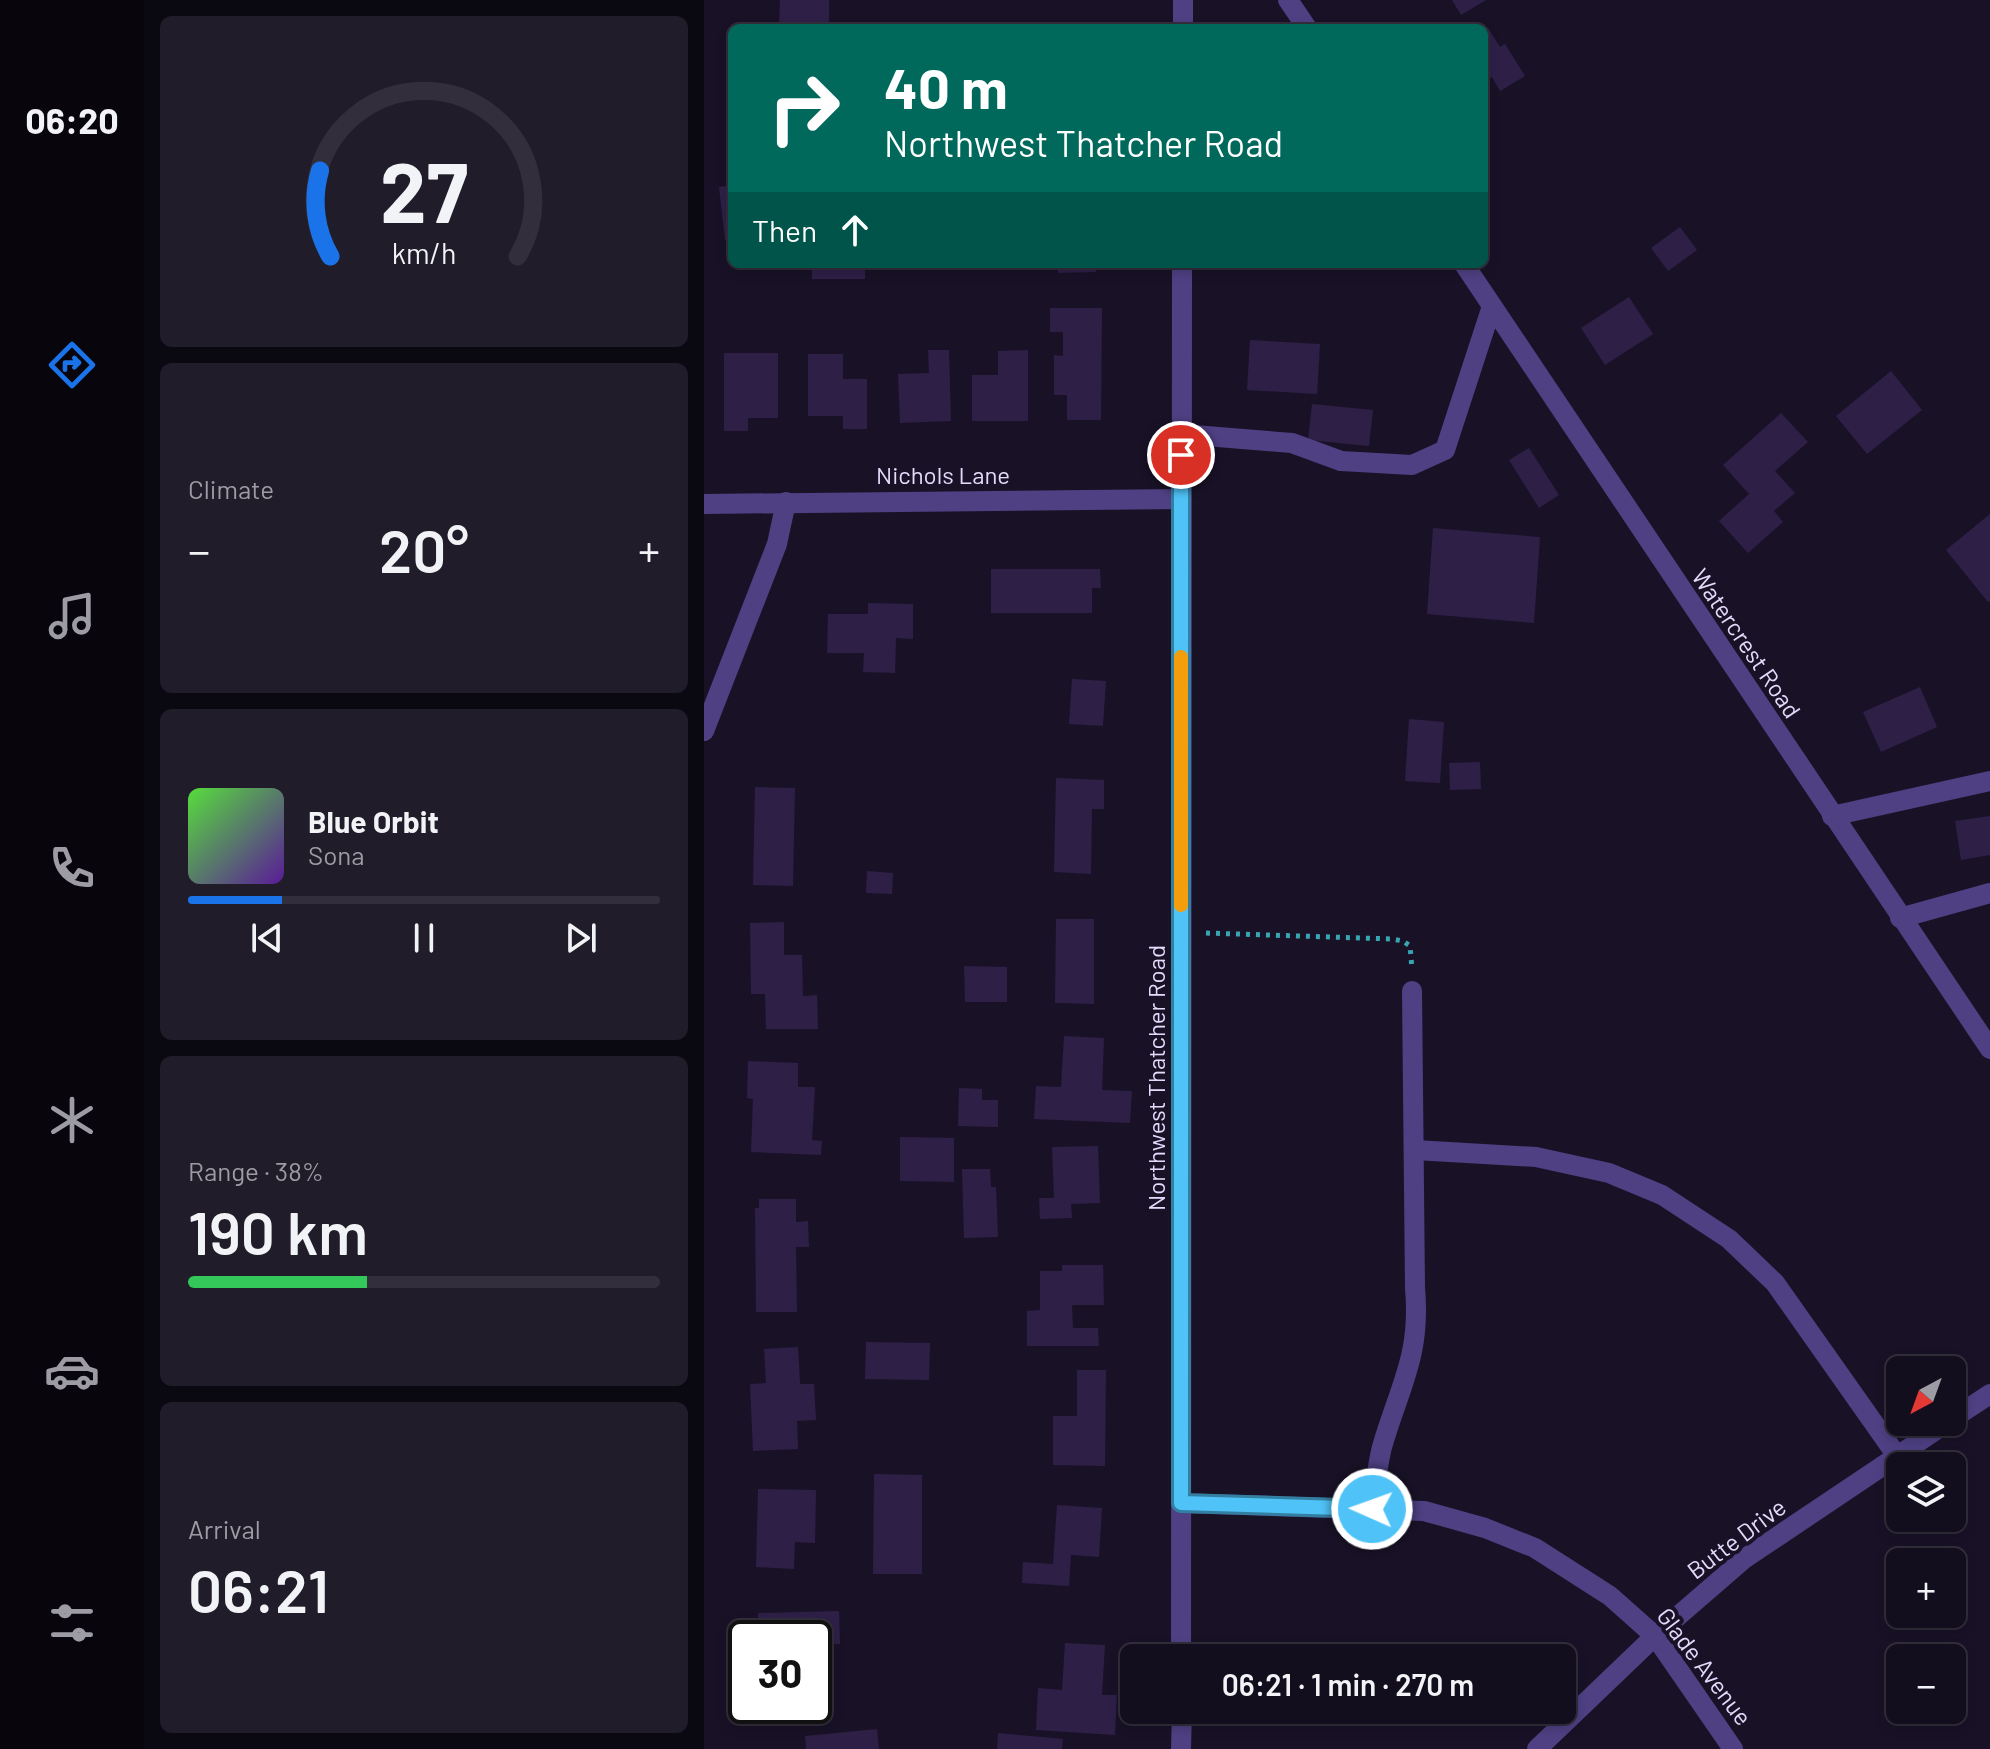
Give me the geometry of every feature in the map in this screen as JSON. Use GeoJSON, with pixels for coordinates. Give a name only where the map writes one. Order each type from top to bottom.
{"type":"FeatureCollection","features":[{"type":"Feature","properties":{"kind":"street"},"geometry":{"type":"LineString","coordinates":[[1183,0],[1183,24]]}},
{"type":"Feature","properties":{"kind":"street"},"geometry":{"type":"LineString","coordinates":[[1288,0],[1304,24]]}},
{"type":"Feature","properties":{"kind":"street","name":"Northwest Thatcher Road"},"geometry":{"type":"LineString","coordinates":[[1181,1644],[1182,268]]}},
{"type":"Feature","properties":{"kind":"street","name":"Watercrest Road"},"geometry":{"type":"LineString","coordinates":[[1467,268],[1990,1049]]}},
{"type":"Feature","properties":{"kind":"street"},"geometry":{"type":"LineString","coordinates":[[1181,434],[1292,443],[1341,461],[1412,465],[1445,450],[1492,306]]}},
{"type":"Feature","properties":{"kind":"street","name":"Nichols Lane"},"geometry":{"type":"LineString","coordinates":[[704,504],[1181,499]]}},
{"type":"Feature","properties":{"kind":"street"},"geometry":{"type":"LineString","coordinates":[[704,731],[777,544],[786,502]]}},
{"type":"Feature","properties":{"kind":"street"},"geometry":{"type":"LineString","coordinates":[[1832,816],[1990,781]]}},
{"type":"Feature","properties":{"kind":"street"},"geometry":{"type":"LineString","coordinates":[[1900,918],[1990,893]]}},
{"type":"Feature","properties":{"kind":"street"},"geometry":{"type":"LineString","coordinates":[[1372,1509],[1383,1444],[1406,1380],[1418,1319],[1415,1288],[1412,991]]}},
{"type":"Feature","properties":{"kind":"street"},"geometry":{"type":"LineString","coordinates":[[1415,1150],[1536,1157],[1609,1173],[1662,1195],[1729,1239],[1775,1283],[1894,1452]]}},
{"type":"Feature","properties":{"kind":"street","name":"Butte Drive"},"geometry":{"type":"LineString","coordinates":[[1966,1410],[1990,1394]]}},
{"type":"Feature","properties":{"kind":"street","name":"Butte Drive"},"geometry":{"type":"LineString","coordinates":[[1903,1452],[1927,1436]]}},
{"type":"Feature","properties":{"kind":"street","name":"Butte Drive"},"geometry":{"type":"LineString","coordinates":[[1537,1749],[1655,1636],[1744,1559],[1886,1463]]}},
{"type":"Feature","properties":{"kind":"street","name":"Glade Avenue"},"geometry":{"type":"LineString","coordinates":[[1181,1503],[1424,1511],[1485,1528],[1535,1548],[1610,1596],[1655,1636],[1733,1749]]}},
{"type":"Feature","properties":{"kind":"street"},"geometry":{"type":"LineString","coordinates":[[1181,1749],[1182,1724]]}},
{"type":"Feature","properties":{"kind":"path"},"geometry":{"type":"LineString","coordinates":[[1181,932],[1403,941],[1410,946],[1412,991]]}},
{"type":"Feature","properties":{"kind":"building"},"geometry":{"type":"Polygon","coordinates":[[[780,0],[829,0],[829,24],[779,24],[780,0]]]}},
{"type":"Feature","properties":{"kind":"building"},"geometry":{"type":"Polygon","coordinates":[[[1452,0],[1486,0],[1461,15],[1452,0]]]}},
{"type":"Feature","properties":{"kind":"building"},"geometry":{"type":"Polygon","coordinates":[[[1060,22],[1101,23],[1101,24],[1060,22]]]}},
{"type":"Feature","properties":{"kind":"building"},"geometry":{"type":"Polygon","coordinates":[[[1488,28],[1500,47],[1505,44],[1525,76],[1500,91],[1492,77],[1488,80],[1488,28]]]}},
{"type":"Feature","properties":{"kind":"building"},"geometry":{"type":"Polygon","coordinates":[[[728,186],[728,240],[725,240],[719,187],[728,186]]]}},
{"type":"Feature","properties":{"kind":"building"},"geometry":{"type":"Polygon","coordinates":[[[1680,227],[1697,250],[1668,271],[1651,248],[1680,227]]]}},
{"type":"Feature","properties":{"kind":"building"},"geometry":{"type":"Polygon","coordinates":[[[812,268],[865,268],[865,279],[812,279],[812,268]]]}},
{"type":"Feature","properties":{"kind":"building"},"geometry":{"type":"Polygon","coordinates":[[[1058,268],[1096,268],[1096,272],[1058,273],[1058,268]]]}},
{"type":"Feature","properties":{"kind":"building"},"geometry":{"type":"Polygon","coordinates":[[[1629,297],[1653,334],[1605,365],[1581,328],[1629,297]]]}},
{"type":"Feature","properties":{"kind":"building"},"geometry":{"type":"Polygon","coordinates":[[[1050,308],[1102,308],[1101,420],[1067,420],[1067,395],[1054,395],[1054,355],[1063,356],[1063,332],[1050,332],[1050,308]]]}},
{"type":"Feature","properties":{"kind":"building"},"geometry":{"type":"Polygon","coordinates":[[[1250,340],[1320,344],[1317,394],[1247,390],[1250,340]]]}},
{"type":"Feature","properties":{"kind":"building"},"geometry":{"type":"Polygon","coordinates":[[[928,350],[949,350],[951,421],[900,423],[898,374],[929,373],[928,350]]]}},
{"type":"Feature","properties":{"kind":"building"},"geometry":{"type":"Polygon","coordinates":[[[1028,350],[1028,421],[972,421],[972,375],[998,375],[998,351],[1028,350]]]}},
{"type":"Feature","properties":{"kind":"building"},"geometry":{"type":"Polygon","coordinates":[[[724,353],[778,353],[778,418],[748,418],[748,431],[724,431],[724,353]]]}},
{"type":"Feature","properties":{"kind":"building"},"geometry":{"type":"Polygon","coordinates":[[[808,354],[843,354],[843,379],[867,379],[867,429],[843,429],[843,416],[808,416],[808,354]]]}},
{"type":"Feature","properties":{"kind":"building"},"geometry":{"type":"Polygon","coordinates":[[[1891,371],[1922,410],[1867,454],[1836,416],[1891,371]]]}},
{"type":"Feature","properties":{"kind":"building"},"geometry":{"type":"Polygon","coordinates":[[[1312,404],[1373,410],[1369,446],[1308,440],[1312,404]]]}},
{"type":"Feature","properties":{"kind":"building"},"geometry":{"type":"Polygon","coordinates":[[[1781,413],[1808,442],[1775,471],[1795,493],[1774,511],[1783,522],[1748,553],[1719,521],[1749,494],[1723,465],[1781,413]]]}},
{"type":"Feature","properties":{"kind":"building"},"geometry":{"type":"Polygon","coordinates":[[[1529,448],[1559,495],[1539,508],[1509,460],[1529,448]]]}},
{"type":"Feature","properties":{"kind":"building"},"geometry":{"type":"Polygon","coordinates":[[[1990,514],[1990,601],[1988,602],[1946,550],[1990,514]]]}},
{"type":"Feature","properties":{"kind":"building"},"geometry":{"type":"Polygon","coordinates":[[[1433,528],[1540,537],[1534,623],[1427,614],[1433,528]]]}},
{"type":"Feature","properties":{"kind":"building"},"geometry":{"type":"Polygon","coordinates":[[[991,569],[1100,569],[1101,588],[1092,588],[1092,613],[991,613],[991,569]]]}},
{"type":"Feature","properties":{"kind":"building"},"geometry":{"type":"Polygon","coordinates":[[[868,603],[913,604],[913,639],[896,638],[895,673],[863,672],[864,653],[827,653],[828,614],[868,614],[868,603]]]}},
{"type":"Feature","properties":{"kind":"building"},"geometry":{"type":"Polygon","coordinates":[[[1072,679],[1106,681],[1103,726],[1069,724],[1072,679]]]}},
{"type":"Feature","properties":{"kind":"building"},"geometry":{"type":"Polygon","coordinates":[[[1920,687],[1937,727],[1881,752],[1863,712],[1920,687]]]}},
{"type":"Feature","properties":{"kind":"building"},"geometry":{"type":"Polygon","coordinates":[[[1409,719],[1444,722],[1440,783],[1405,781],[1409,719]]]}},
{"type":"Feature","properties":{"kind":"building"},"geometry":{"type":"Polygon","coordinates":[[[1480,762],[1481,789],[1450,790],[1449,763],[1480,762]]]}},
{"type":"Feature","properties":{"kind":"building"},"geometry":{"type":"Polygon","coordinates":[[[1056,778],[1104,780],[1104,809],[1092,809],[1091,874],[1054,872],[1056,778]]]}},
{"type":"Feature","properties":{"kind":"building"},"geometry":{"type":"Polygon","coordinates":[[[755,787],[795,788],[793,886],[753,885],[755,787]]]}},
{"type":"Feature","properties":{"kind":"building"},"geometry":{"type":"Polygon","coordinates":[[[1990,816],[1990,855],[1961,860],[1955,821],[1990,816]]]}},
{"type":"Feature","properties":{"kind":"building"},"geometry":{"type":"Polygon","coordinates":[[[867,871],[893,873],[892,894],[866,893],[867,871]]]}},
{"type":"Feature","properties":{"kind":"building"},"geometry":{"type":"Polygon","coordinates":[[[1056,919],[1094,919],[1094,1004],[1055,1003],[1056,919]]]}},
{"type":"Feature","properties":{"kind":"building"},"geometry":{"type":"Polygon","coordinates":[[[784,922],[784,955],[802,955],[803,996],[817,995],[818,1029],[766,1029],[765,994],[751,994],[750,923],[784,922]]]}},
{"type":"Feature","properties":{"kind":"building"},"geometry":{"type":"Polygon","coordinates":[[[964,966],[1007,967],[1007,1002],[965,1002],[964,966]]]}},
{"type":"Feature","properties":{"kind":"building"},"geometry":{"type":"Polygon","coordinates":[[[1064,1036],[1104,1038],[1102,1090],[1132,1091],[1130,1123],[1034,1119],[1036,1086],[1061,1087],[1064,1036]]]}},
{"type":"Feature","properties":{"kind":"building"},"geometry":{"type":"Polygon","coordinates":[[[748,1061],[798,1063],[798,1087],[815,1087],[812,1140],[822,1141],[821,1155],[751,1152],[753,1099],[747,1098],[748,1061]]]}},
{"type":"Feature","properties":{"kind":"building"},"geometry":{"type":"Polygon","coordinates":[[[959,1088],[982,1089],[982,1100],[998,1100],[998,1127],[958,1126],[959,1088]]]}},
{"type":"Feature","properties":{"kind":"building"},"geometry":{"type":"Polygon","coordinates":[[[900,1137],[954,1138],[954,1182],[900,1181],[900,1137]]]}},
{"type":"Feature","properties":{"kind":"building"},"geometry":{"type":"Polygon","coordinates":[[[1098,1146],[1100,1203],[1071,1204],[1072,1218],[1040,1219],[1039,1198],[1054,1198],[1052,1147],[1098,1146]]]}},
{"type":"Feature","properties":{"kind":"building"},"geometry":{"type":"Polygon","coordinates":[[[962,1169],[990,1169],[991,1187],[996,1187],[998,1237],[964,1238],[962,1169]]]}},
{"type":"Feature","properties":{"kind":"building"},"geometry":{"type":"Polygon","coordinates":[[[759,1199],[796,1199],[796,1222],[808,1221],[809,1247],[796,1247],[797,1312],[756,1312],[755,1208],[759,1208],[759,1199]]]}},
{"type":"Feature","properties":{"kind":"building"},"geometry":{"type":"Polygon","coordinates":[[[1062,1265],[1103,1265],[1104,1305],[1072,1305],[1073,1328],[1098,1328],[1099,1346],[1027,1346],[1027,1311],[1040,1310],[1040,1271],[1062,1271],[1062,1265]]]}},
{"type":"Feature","properties":{"kind":"building"},"geometry":{"type":"Polygon","coordinates":[[[866,1342],[930,1343],[929,1380],[865,1379],[866,1342]]]}},
{"type":"Feature","properties":{"kind":"building"},"geometry":{"type":"Polygon","coordinates":[[[798,1347],[800,1384],[814,1384],[816,1420],[797,1421],[798,1449],[753,1451],[750,1384],[766,1383],[764,1349],[798,1347]]]}},
{"type":"Feature","properties":{"kind":"building"},"geometry":{"type":"Polygon","coordinates":[[[1077,1370],[1106,1370],[1105,1466],[1053,1465],[1053,1416],[1077,1416],[1077,1370]]]}},
{"type":"Feature","properties":{"kind":"building"},"geometry":{"type":"Polygon","coordinates":[[[874,1474],[922,1475],[922,1574],[873,1574],[874,1474]]]}},
{"type":"Feature","properties":{"kind":"building"},"geometry":{"type":"Polygon","coordinates":[[[758,1489],[816,1490],[815,1543],[795,1542],[794,1569],[756,1567],[758,1489]]]}},
{"type":"Feature","properties":{"kind":"building"},"geometry":{"type":"Polygon","coordinates":[[[1057,1505],[1102,1508],[1099,1557],[1071,1555],[1069,1586],[1022,1583],[1023,1562],[1053,1564],[1057,1505]]]}},
{"type":"Feature","properties":{"kind":"building"},"geometry":{"type":"Polygon","coordinates":[[[839,1611],[840,1644],[832,1644],[832,1620],[758,1620],[758,1613],[839,1611]]]}},
{"type":"Feature","properties":{"kind":"building"},"geometry":{"type":"Polygon","coordinates":[[[1065,1643],[1105,1645],[1102,1695],[1117,1695],[1115,1735],[1036,1730],[1038,1688],[1062,1690],[1065,1643]]]}},
{"type":"Feature","properties":{"kind":"building"},"geometry":{"type":"Polygon","coordinates":[[[877,1729],[879,1749],[806,1749],[805,1736],[877,1729]]]}},
{"type":"Feature","properties":{"kind":"building"},"geometry":{"type":"Polygon","coordinates":[[[998,1733],[1063,1739],[1062,1749],[997,1749],[998,1733]]]}},
{"type":"Feature","properties":{"kind":"slow traffic"},"geometry":{"type":"LineString","coordinates":[[1181,657],[1181,905]]}},
{"type":"Feature","properties":{"kind":"route"},"geometry":{"type":"LineString","coordinates":[[1181,455],[1181,1503],[1372,1509]]}}]}
